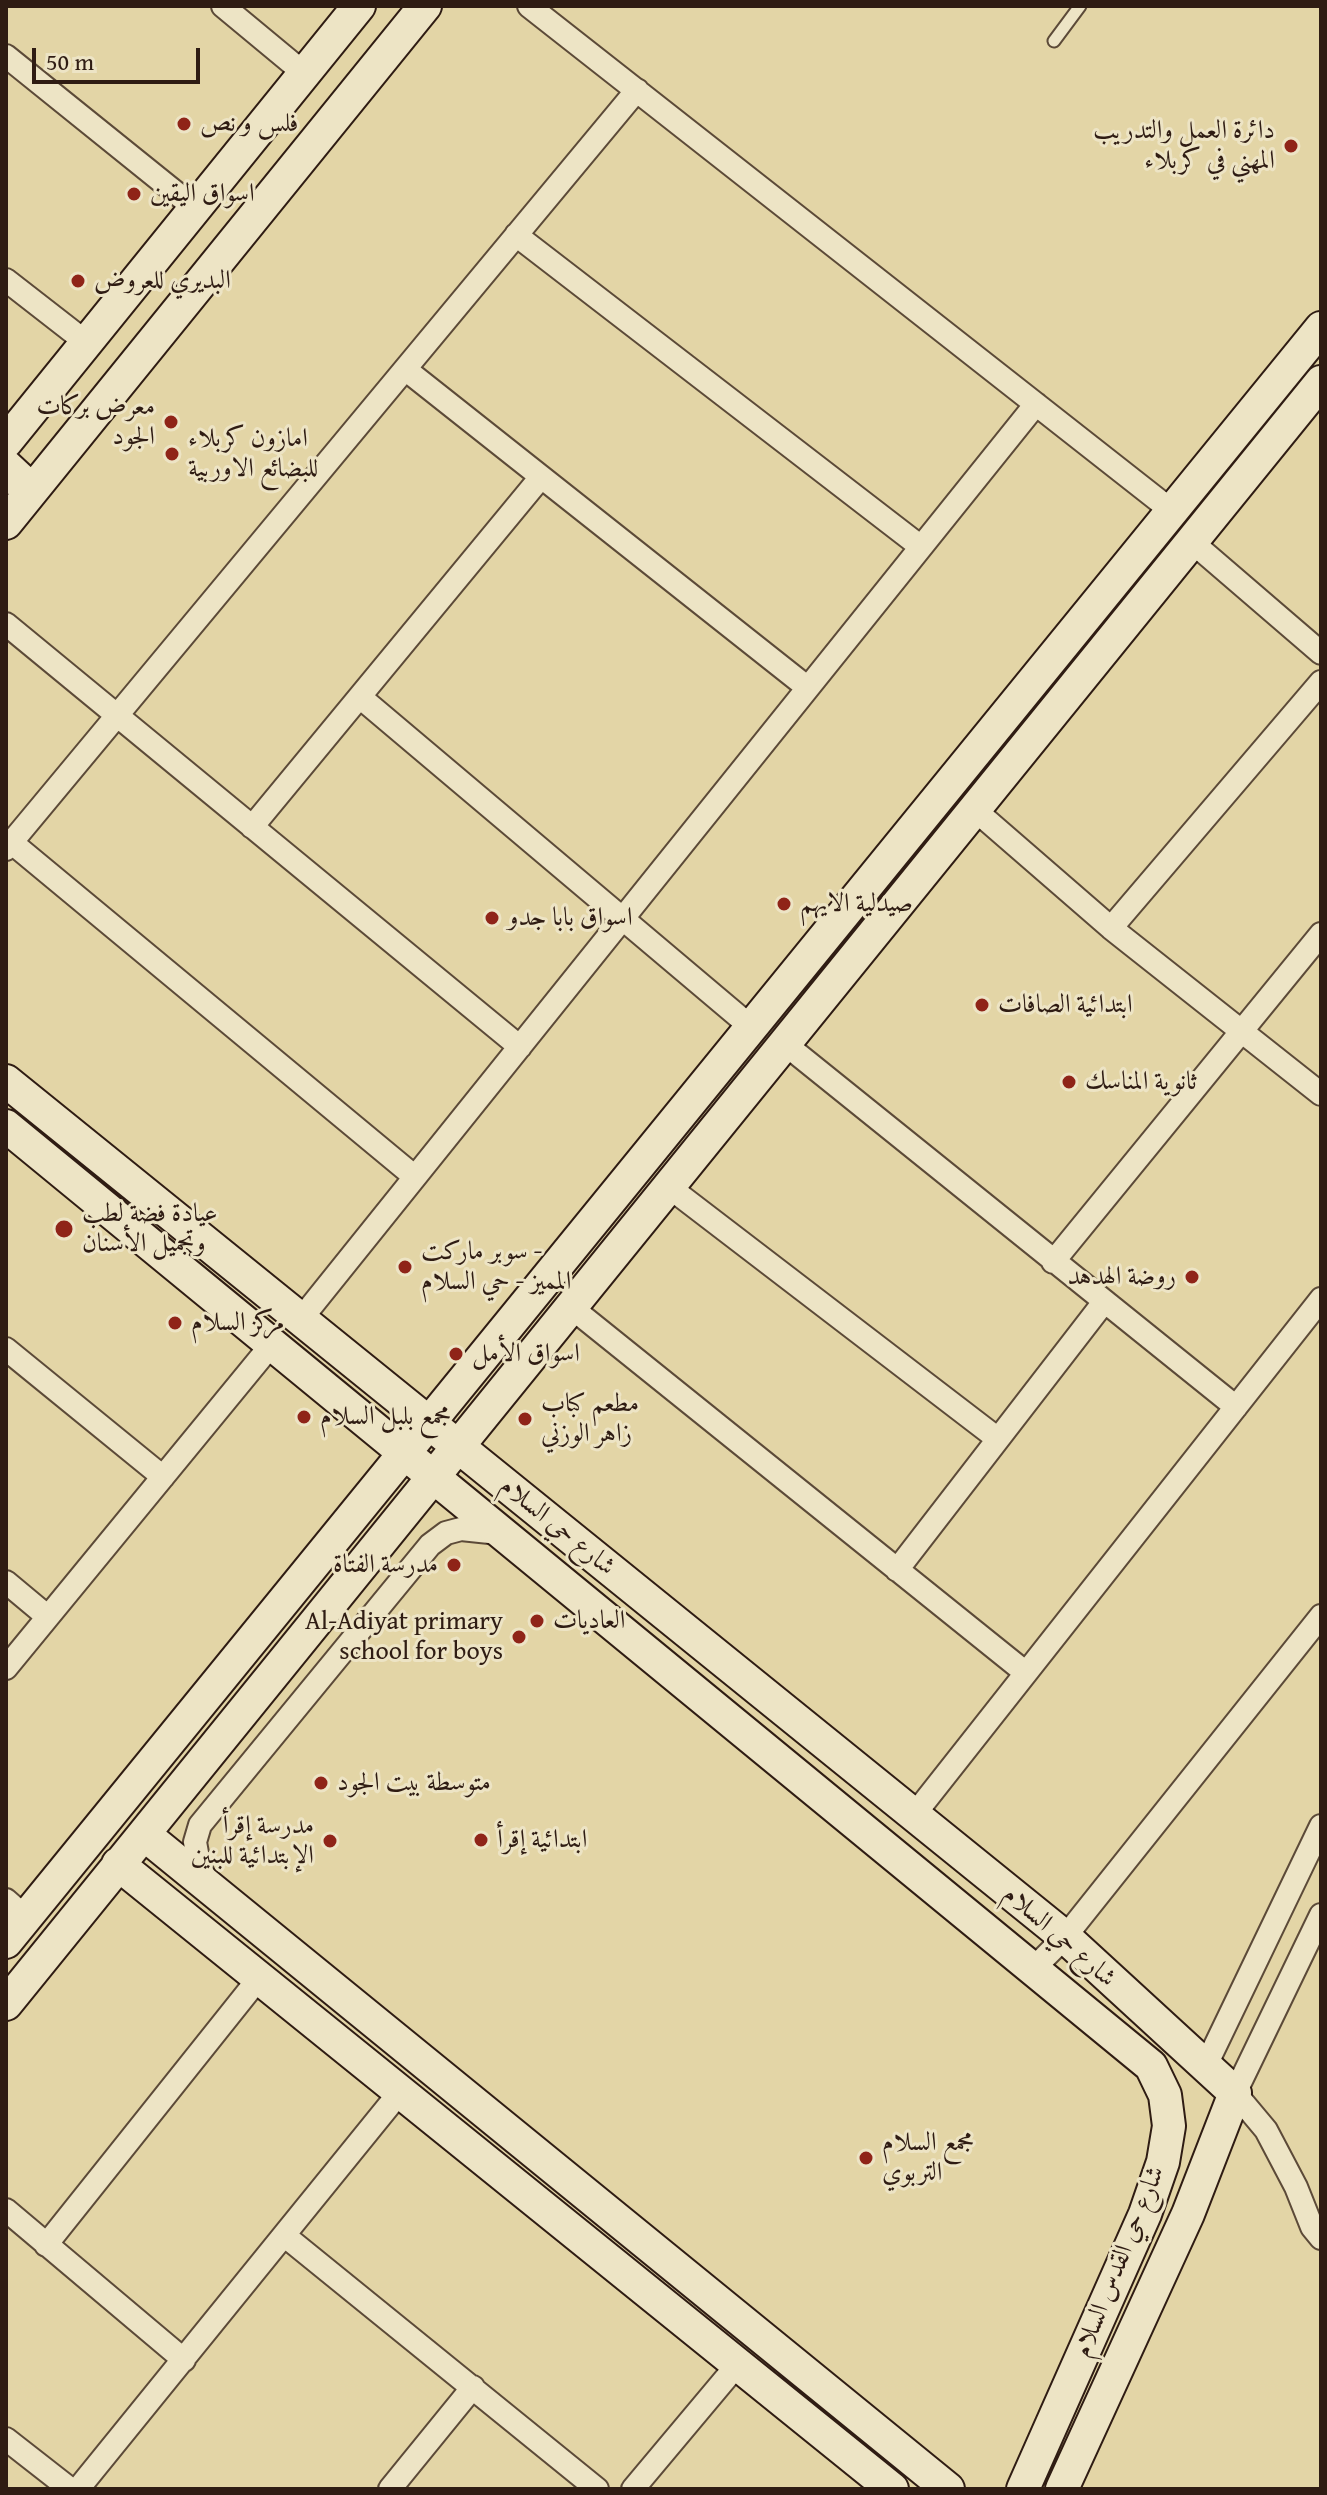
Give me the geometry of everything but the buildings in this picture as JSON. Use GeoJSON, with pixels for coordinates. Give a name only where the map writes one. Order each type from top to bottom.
{"type":"FeatureCollection","features":[{"type":"Feature","properties":{"kind":"street"},"geometry":{"type":"LineString","coordinates":[[223,6],[305,74]]}},
{"type":"Feature","properties":{"kind":"street"},"geometry":{"type":"LineString","coordinates":[[6,442],[359,6]]}},
{"type":"Feature","properties":{"kind":"street"},"geometry":{"type":"LineString","coordinates":[[6,523],[425,6]]}},
{"type":"Feature","properties":{"kind":"street"},"geometry":{"type":"LineString","coordinates":[[529,6],[1172,511]]}},
{"type":"Feature","properties":{"kind":"street"},"geometry":{"type":"LineString","coordinates":[[6,56],[196,209]]}},
{"type":"Feature","properties":{"kind":"street"},"geometry":{"type":"LineString","coordinates":[[415,1177],[9,846],[637,90]]}},
{"type":"Feature","properties":{"kind":"street"},"geometry":{"type":"LineString","coordinates":[[516,235],[921,547]]}},
{"type":"Feature","properties":{"kind":"street"},"geometry":{"type":"LineString","coordinates":[[6,280],[87,343]]}},
{"type":"Feature","properties":{"kind":"street"},"geometry":{"type":"LineString","coordinates":[[6,1942],[1321,328]]}},
{"type":"Feature","properties":{"kind":"street"},"geometry":{"type":"LineString","coordinates":[[405,369],[808,688]]}},
{"type":"Feature","properties":{"kind":"street"},"geometry":{"type":"LineString","coordinates":[[6,2004],[1192,542],[1320,398]]}},
{"type":"Feature","properties":{"kind":"street"},"geometry":{"type":"LineString","coordinates":[[301,1319],[1036,404]]}},
{"type":"Feature","properties":{"kind":"street"},"geometry":{"type":"LineString","coordinates":[[35,407],[35,417],[44,433],[61,443],[70,444]]}},
{"type":"Feature","properties":{"kind":"street"},"geometry":{"type":"LineString","coordinates":[[6,466],[21,480],[26,498]]}},
{"type":"Feature","properties":{"kind":"street"},"geometry":{"type":"LineString","coordinates":[[252,827],[541,477]]}},
{"type":"Feature","properties":{"kind":"street"},"geometry":{"type":"LineString","coordinates":[[1192,542],[1321,653]]}},
{"type":"Feature","properties":{"kind":"street"},"geometry":{"type":"LineString","coordinates":[[6,624],[520,1047]]}},
{"type":"Feature","properties":{"kind":"street"},"geometry":{"type":"LineString","coordinates":[[1063,645],[1061,651],[1065,664],[1075,672],[1088,670]]}},
{"type":"Feature","properties":{"kind":"street"},"geometry":{"type":"LineString","coordinates":[[1042,670],[1061,672],[1068,683],[1067,696]]}},
{"type":"Feature","properties":{"kind":"street"},"geometry":{"type":"LineString","coordinates":[[1111,928],[1321,682]]}},
{"type":"Feature","properties":{"kind":"street"},"geometry":{"type":"LineString","coordinates":[[360,697],[751,1027]]}},
{"type":"Feature","properties":{"kind":"street"},"geometry":{"type":"LineString","coordinates":[[975,810],[1111,928],[1321,1094]]}},
{"type":"Feature","properties":{"kind":"street"},"geometry":{"type":"LineString","coordinates":[[1053,1262],[1321,934]]}},
{"type":"Feature","properties":{"kind":"street"},"geometry":{"type":"LineString","coordinates":[[785,1044],[1236,1407]]}},
{"type":"Feature","properties":{"kind":"street","name":"شارع حي السلام"},"geometry":{"type":"LineString","coordinates":[[6,1081],[375,1380],[438,1412],[468,1435],[914,1815],[1065,1937],[1141,2010],[1235,2093]]}},
{"type":"Feature","properties":{"kind":"street","name":"شارع حي القدس السلام"},"geometry":{"type":"LineString","coordinates":[[6,1126],[1151,2066],[1165,2095],[1169,2126],[1163,2162],[1145,2214],[1023,2489]]}},
{"type":"Feature","properties":{"kind":"street"},"geometry":{"type":"LineString","coordinates":[[669,1187],[998,1439]]}},
{"type":"Feature","properties":{"kind":"street"},"geometry":{"type":"LineString","coordinates":[[914,1815],[1321,1299]]}},
{"type":"Feature","properties":{"kind":"street"},"geometry":{"type":"LineString","coordinates":[[897,1570],[1104,1302]]}},
{"type":"Feature","properties":{"kind":"street"},"geometry":{"type":"LineString","coordinates":[[572,1308],[1026,1673]]}},
{"type":"Feature","properties":{"kind":"street"},"geometry":{"type":"LineString","coordinates":[[6,1668],[272,1344]]}},
{"type":"Feature","properties":{"kind":"street"},"geometry":{"type":"LineString","coordinates":[[6,1349],[163,1477]]}},
{"type":"Feature","properties":{"kind":"street"},"geometry":{"type":"LineString","coordinates":[[350,1408],[367,1398],[375,1380]]}},
{"type":"Feature","properties":{"kind":"street"},"geometry":{"type":"LineString","coordinates":[[383,1480],[397,1478],[409,1486],[412,1501],[409,1508]]}},
{"type":"Feature","properties":{"kind":"street"},"geometry":{"type":"LineString","coordinates":[[210,1887],[199,1864],[195,1842],[200,1825],[430,1545],[446,1533],[461,1529],[505,1534]]}},
{"type":"Feature","properties":{"kind":"street"},"geometry":{"type":"LineString","coordinates":[[6,1582],[48,1617]]}},
{"type":"Feature","properties":{"kind":"street"},"geometry":{"type":"LineString","coordinates":[[1034,1968],[1065,1937],[1321,1616]]}},
{"type":"Feature","properties":{"kind":"street"},"geometry":{"type":"LineString","coordinates":[[1206,2065],[1321,1826]]}},
{"type":"Feature","properties":{"kind":"street"},"geometry":{"type":"LineString","coordinates":[[145,1835],[948,2489]]}},
{"type":"Feature","properties":{"kind":"street"},"geometry":{"type":"LineString","coordinates":[[118,1864],[892,2489]]}},
{"type":"Feature","properties":{"kind":"street"},"geometry":{"type":"LineString","coordinates":[[1062,2489],[1188,2214],[1235,2093],[1321,1915]]}},
{"type":"Feature","properties":{"kind":"street"},"geometry":{"type":"LineString","coordinates":[[46,2245],[259,1978]]}},
{"type":"Feature","properties":{"kind":"street"},"geometry":{"type":"LineString","coordinates":[[335,2039],[348,2039],[358,2031],[361,2019],[355,2007]]}},
{"type":"Feature","properties":{"kind":"street"},"geometry":{"type":"LineString","coordinates":[[368,2066],[367,2052],[375,2041],[396,2039]]}},
{"type":"Feature","properties":{"kind":"street"},"geometry":{"type":"LineString","coordinates":[[78,2489],[400,2092]]}},
{"type":"Feature","properties":{"kind":"street"},"geometry":{"type":"LineString","coordinates":[[1235,2093],[1266,2130],[1296,2187],[1312,2227],[1321,2238]]}},
{"type":"Feature","properties":{"kind":"street"},"geometry":{"type":"LineString","coordinates":[[6,2210],[184,2360]]}},
{"type":"Feature","properties":{"kind":"street"},"geometry":{"type":"LineString","coordinates":[[285,2236],[597,2489]]}},
{"type":"Feature","properties":{"kind":"street"},"geometry":{"type":"LineString","coordinates":[[633,2489],[737,2365]]}},
{"type":"Feature","properties":{"kind":"street"},"geometry":{"type":"LineString","coordinates":[[390,2489],[473,2387]]}},
{"type":"Feature","properties":{"kind":"street"},"geometry":{"type":"LineString","coordinates":[[6,2439],[70,2489]]}},
{"type":"Feature","properties":{"kind":"lane"},"geometry":{"type":"LineString","coordinates":[[1054,41],[1080,6]]}},
{"type":"Feature","properties":{"kind":"place","name":"فلس و نص"},"geometry":{"type":"Point","coordinates":[184,124]}},
{"type":"Feature","properties":{"kind":"place","name":"دائرة العمل والتدريب المهني في كربلاء"},"geometry":{"type":"Point","coordinates":[1291,146]}},
{"type":"Feature","properties":{"kind":"place","name":"اسواق اليقين"},"geometry":{"type":"Point","coordinates":[134,194]}},
{"type":"Feature","properties":{"kind":"place","name":"البديري للعروض"},"geometry":{"type":"Point","coordinates":[78,281]}},
{"type":"Feature","properties":{"kind":"place","name":"معرض بركات الجود"},"geometry":{"type":"Point","coordinates":[171,422]}},
{"type":"Feature","properties":{"kind":"place","name":"امازون كربلاء للبضائع الاوربية"},"geometry":{"type":"Point","coordinates":[172,454]}},
{"type":"Feature","properties":{"kind":"place","name":"صيدلية الايهم"},"geometry":{"type":"Point","coordinates":[784,904]}},
{"type":"Feature","properties":{"kind":"place","name":"اسواق بابا جدو"},"geometry":{"type":"Point","coordinates":[492,918]}},
{"type":"Feature","properties":{"kind":"place","name":"ابتدائية الصافات"},"geometry":{"type":"Point","coordinates":[982,1005]}},
{"type":"Feature","properties":{"kind":"place","name":"ثانوية المناسك"},"geometry":{"type":"Point","coordinates":[1069,1082]}},
{"type":"Feature","properties":{"kind":"place","name":"عيادة فضة لطب وتجميل الأسنان"},"geometry":{"type":"Point","coordinates":[64,1229]}},
{"type":"Feature","properties":{"kind":"place","name":"سوبر ماركت - المميز - حي السلام"},"geometry":{"type":"Point","coordinates":[405,1267]}},
{"type":"Feature","properties":{"kind":"place","name":"روضة الهدهد"},"geometry":{"type":"Point","coordinates":[1192,1277]}},
{"type":"Feature","properties":{"kind":"place","name":"مركز السلام"},"geometry":{"type":"Point","coordinates":[175,1323]}},
{"type":"Feature","properties":{"kind":"place","name":"اسواق الأمل"},"geometry":{"type":"Point","coordinates":[456,1354]}},
{"type":"Feature","properties":{"kind":"place","name":"مجمع بلبل السلام"},"geometry":{"type":"Point","coordinates":[304,1417]}},
{"type":"Feature","properties":{"kind":"place","name":"مطعم كباب زاهر الوزني"},"geometry":{"type":"Point","coordinates":[525,1419]}},
{"type":"Feature","properties":{"kind":"place","name":"مدرسة الفتاة"},"geometry":{"type":"Point","coordinates":[454,1565]}},
{"type":"Feature","properties":{"kind":"place","name":"العاديات"},"geometry":{"type":"Point","coordinates":[537,1621]}},
{"type":"Feature","properties":{"kind":"place","name":"Al-Adiyat primary school for boys"},"geometry":{"type":"Point","coordinates":[519,1637]}},
{"type":"Feature","properties":{"kind":"place","name":"متوسطة بيت الجود"},"geometry":{"type":"Point","coordinates":[321,1783]}},
{"type":"Feature","properties":{"kind":"place","name":"ابتدائية إقرأ"},"geometry":{"type":"Point","coordinates":[481,1840]}},
{"type":"Feature","properties":{"kind":"place","name":"مدرسة إقرأ الإبتدائية للبنين"},"geometry":{"type":"Point","coordinates":[330,1841]}},
{"type":"Feature","properties":{"kind":"place","name":"مجمع السلام التربوي"},"geometry":{"type":"Point","coordinates":[866,2158]}}]}
